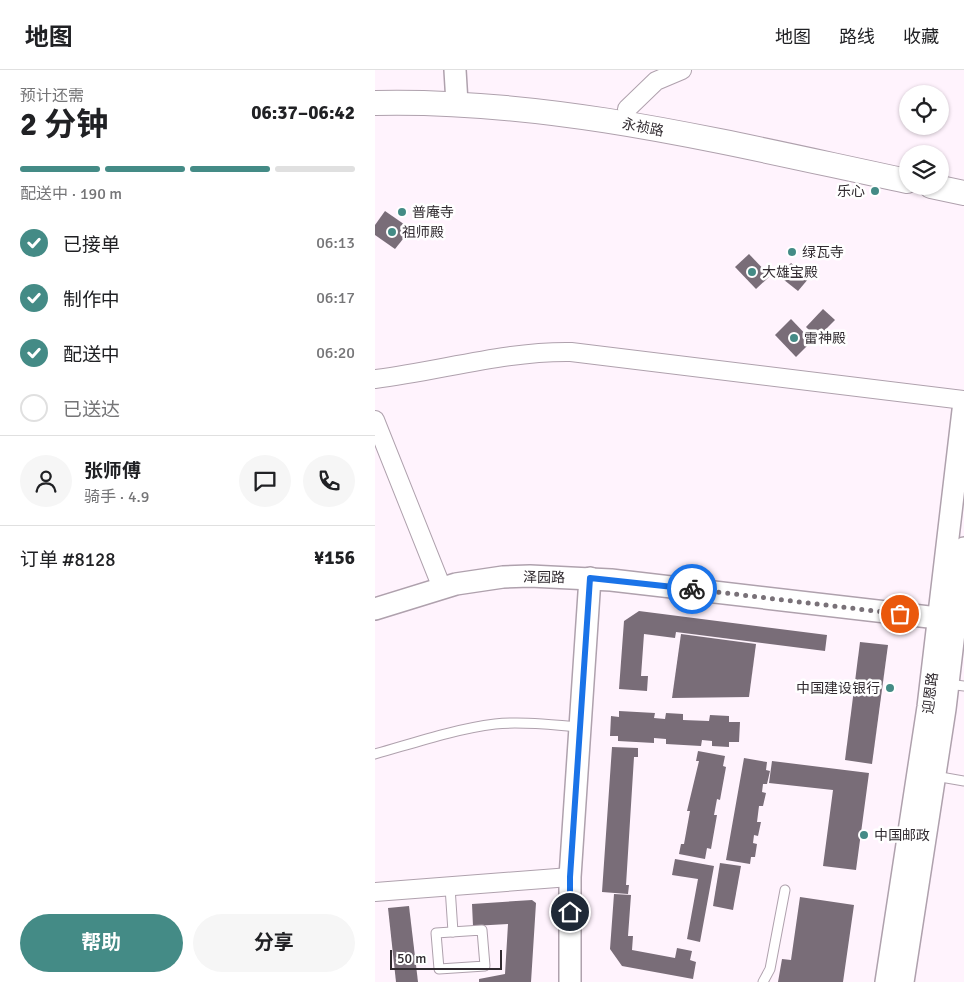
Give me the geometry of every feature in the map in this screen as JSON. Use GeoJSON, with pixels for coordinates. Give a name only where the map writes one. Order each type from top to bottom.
{"type":"FeatureCollection","features":[{"type":"Feature","properties":{"kind":"main road","name":"永祯路"},"geometry":{"type":"LineString","coordinates":[[375,89],[456,87],[627,109],[899,165]]}},
{"type":"Feature","properties":{"kind":"main road","name":"永祯路"},"geometry":{"type":"LineString","coordinates":[[375,103],[456,87],[504,106],[609,120],[899,179]]}},
{"type":"Feature","properties":{"kind":"main road"},"geometry":{"type":"LineString","coordinates":[[949,176],[964,179]]}},
{"type":"Feature","properties":{"kind":"main road"},"geometry":{"type":"LineString","coordinates":[[949,190],[964,193]]}},
{"type":"Feature","properties":{"kind":"street"},"geometry":{"type":"LineString","coordinates":[[627,109],[656,81],[682,70]]}},
{"type":"Feature","properties":{"kind":"street"},"geometry":{"type":"LineString","coordinates":[[375,379],[529,352],[571,352],[964,401]]}},
{"type":"Feature","properties":{"kind":"street","name":"迎恩路"},"geometry":{"type":"LineString","coordinates":[[903,982],[935,776],[956,685],[947,619],[964,401]]}},
{"type":"Feature","properties":{"kind":"street"},"geometry":{"type":"LineString","coordinates":[[375,420],[442,588]]}},
{"type":"Feature","properties":{"kind":"street","name":"迎恩路"},"geometry":{"type":"LineString","coordinates":[[886,982],[927,716],[964,548]]}},
{"type":"Feature","properties":{"kind":"street","name":"泽园路"},"geometry":{"type":"LineString","coordinates":[[375,609],[442,588],[503,577],[531,576],[590,578],[947,619]]}},
{"type":"Feature","properties":{"kind":"street"},"geometry":{"type":"LineString","coordinates":[[570,982],[570,877],[590,578]]}},
{"type":"Feature","properties":{"kind":"street"},"geometry":{"type":"LineString","coordinates":[[375,892],[570,877]]}},
{"type":"Feature","properties":{"kind":"lane"},"geometry":{"type":"LineString","coordinates":[[375,754],[455,732],[494,724],[511,723],[580,727]]}},
{"type":"Feature","properties":{"kind":"lane"},"geometry":{"type":"LineString","coordinates":[[935,776],[964,781]]}},
{"type":"Feature","properties":{"kind":"lane"},"geometry":{"type":"LineString","coordinates":[[450,887],[453,932]]}},
{"type":"Feature","properties":{"kind":"lane"},"geometry":{"type":"LineString","coordinates":[[763,982],[770,969],[785,890]]}},
{"type":"Feature","properties":{"kind":"lane"},"geometry":{"type":"LineString","coordinates":[[482,930],[485,966],[439,969],[436,933],[453,932],[482,930]]}},
{"type":"Feature","properties":{"kind":"building","name":"祖师殿"},"geometry":{"type":"Polygon","coordinates":[[[385,211],[411,229],[395,249],[375,235],[375,225],[385,211]]]}},
{"type":"Feature","properties":{"kind":"building","name":"大雄宝殿"},"geometry":{"type":"Polygon","coordinates":[[[749,254],[770,276],[756,289],[735,267],[749,254]]]}},
{"type":"Feature","properties":{"kind":"building"},"geometry":{"type":"Polygon","coordinates":[[[791,263],[809,278],[798,291],[779,276],[791,263]]]}},
{"type":"Feature","properties":{"kind":"building"},"geometry":{"type":"Polygon","coordinates":[[[823,309],[835,320],[817,338],[806,327],[823,309]]]}},
{"type":"Feature","properties":{"kind":"building","name":"雷神殿"},"geometry":{"type":"Polygon","coordinates":[[[791,319],[812,341],[796,357],[775,335],[791,319]]]}},
{"type":"Feature","properties":{"kind":"building"},"geometry":{"type":"Polygon","coordinates":[[[639,611],[827,635],[825,651],[676,632],[675,638],[644,634],[641,676],[648,676],[647,691],[619,689],[624,621],[639,611]]]}},
{"type":"Feature","properties":{"kind":"building"},"geometry":{"type":"Polygon","coordinates":[[[681,634],[756,644],[749,697],[672,698],[681,634]]]}},
{"type":"Feature","properties":{"kind":"building"},"geometry":{"type":"Polygon","coordinates":[[[860,642],[888,645],[872,764],[845,760],[860,642]]]}},
{"type":"Feature","properties":{"kind":"building"},"geometry":{"type":"Polygon","coordinates":[[[619,711],[655,713],[654,718],[665,719],[666,713],[683,714],[683,720],[709,721],[710,715],[729,716],[729,722],[740,722],[739,742],[729,742],[729,747],[712,746],[712,741],[702,740],[701,746],[666,744],[666,739],[654,738],[654,743],[618,741],[618,736],[610,736],[611,716],[619,717],[619,711]]]}},
{"type":"Feature","properties":{"kind":"building"},"geometry":{"type":"Polygon","coordinates":[[[612,747],[638,748],[638,757],[634,757],[626,885],[629,885],[628,894],[602,892],[612,747]]]}},
{"type":"Feature","properties":{"kind":"building"},"geometry":{"type":"Polygon","coordinates":[[[698,751],[725,756],[723,766],[726,767],[720,800],[717,799],[714,815],[717,815],[711,849],[707,848],[705,859],[679,854],[681,844],[684,844],[690,811],[687,811],[699,761],[696,761],[698,751]]]}},
{"type":"Feature","properties":{"kind":"building"},"geometry":{"type":"Polygon","coordinates":[[[744,758],[767,762],[766,770],[770,771],[767,784],[763,784],[762,792],[766,793],[763,806],[759,806],[757,822],[761,822],[758,836],[754,835],[753,843],[757,844],[755,857],[751,857],[750,864],[726,860],[744,758]]]}},
{"type":"Feature","properties":{"kind":"building"},"geometry":{"type":"Polygon","coordinates":[[[772,761],[869,773],[856,870],[823,866],[833,790],[769,783],[772,761]]]}},
{"type":"Feature","properties":{"kind":"building"},"geometry":{"type":"Polygon","coordinates":[[[675,859],[714,866],[700,942],[687,939],[698,879],[672,875],[675,859]]]}},
{"type":"Feature","properties":{"kind":"building"},"geometry":{"type":"Polygon","coordinates":[[[720,863],[741,866],[733,910],[713,906],[720,863]]]}},
{"type":"Feature","properties":{"kind":"building"},"geometry":{"type":"Polygon","coordinates":[[[614,894],[631,895],[628,936],[633,936],[632,950],[675,958],[677,948],[692,951],[690,960],[696,962],[693,979],[622,966],[610,949],[614,894]]]}},
{"type":"Feature","properties":{"kind":"building"},"geometry":{"type":"Polygon","coordinates":[[[800,897],[854,905],[843,982],[778,982],[782,959],[791,960],[800,897]]]}},
{"type":"Feature","properties":{"kind":"building"},"geometry":{"type":"Polygon","coordinates":[[[532,900],[536,903],[531,982],[479,982],[479,979],[505,974],[508,924],[473,926],[472,904],[532,900]]]}},
{"type":"Feature","properties":{"kind":"building"},"geometry":{"type":"Polygon","coordinates":[[[409,906],[418,982],[396,982],[388,908],[409,906]]]}},
{"type":"Feature","properties":{"kind":"way so far"},"geometry":{"type":"LineString","coordinates":[[692,589],[900,614]]}},
{"type":"Feature","properties":{"kind":"place","name":"乐心"},"geometry":{"type":"Point","coordinates":[875,191]}},
{"type":"Feature","properties":{"kind":"place","name":"普庵寺"},"geometry":{"type":"Point","coordinates":[402,212]}},
{"type":"Feature","properties":{"kind":"place","name":"祖师殿"},"geometry":{"type":"Point","coordinates":[392,232]}},
{"type":"Feature","properties":{"kind":"place","name":"绿瓦寺"},"geometry":{"type":"Point","coordinates":[792,252]}},
{"type":"Feature","properties":{"kind":"place","name":"大雄宝殿"},"geometry":{"type":"Point","coordinates":[752,272]}},
{"type":"Feature","properties":{"kind":"place","name":"雷神殿"},"geometry":{"type":"Point","coordinates":[794,338]}},
{"type":"Feature","properties":{"kind":"place","name":"中国建设银行"},"geometry":{"type":"Point","coordinates":[890,688]}},
{"type":"Feature","properties":{"kind":"place","name":"中国邮政"},"geometry":{"type":"Point","coordinates":[864,835]}},
{"type":"Feature","properties":{"kind":"route"},"geometry":{"type":"LineString","coordinates":[[570,912],[570,877],[590,578],[692,589]]}}]}
